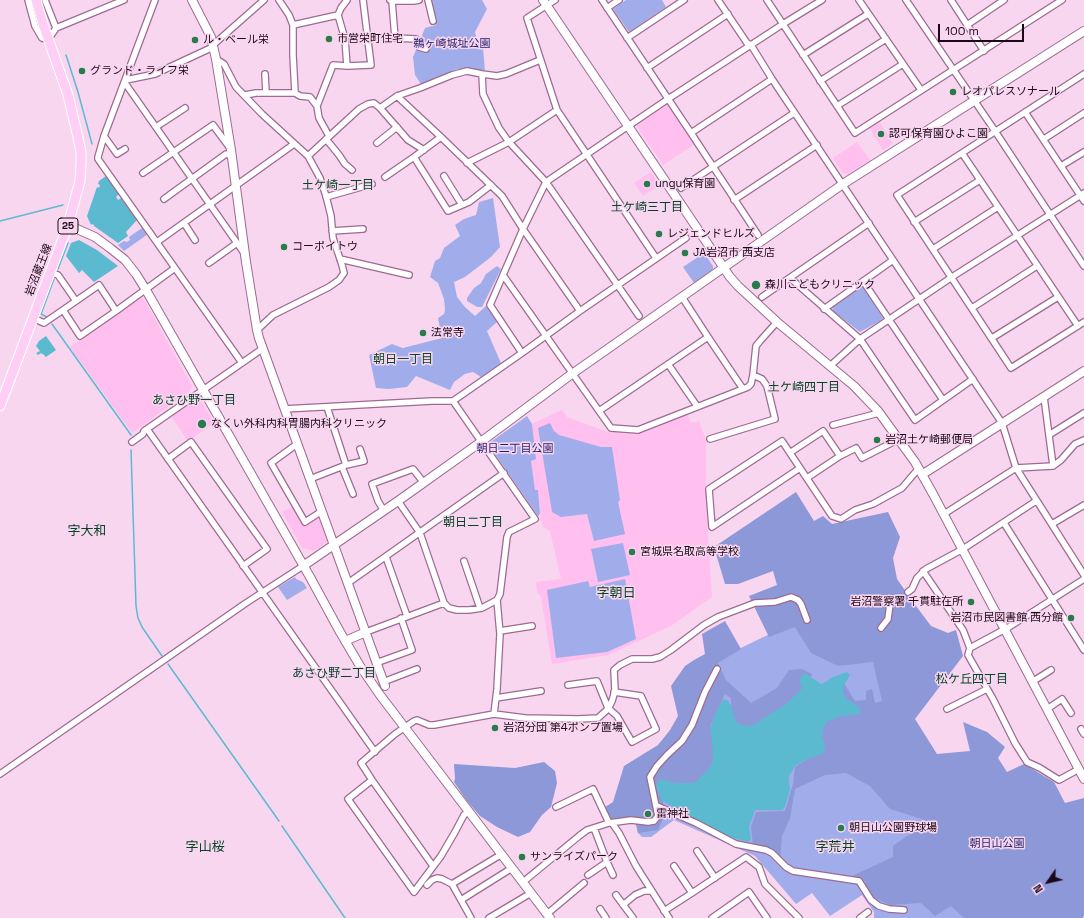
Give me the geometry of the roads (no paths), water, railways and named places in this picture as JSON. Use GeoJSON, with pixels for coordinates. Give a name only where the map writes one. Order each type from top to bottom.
{"type":"FeatureCollection","features":[{"type":"Feature","properties":{"kind":"main road","name":"岩沼蔵王線"},"geometry":{"type":"LineString","coordinates":[[0,406],[68,226],[80,181],[81,152],[68,95],[48,40],[36,0]]}},
{"type":"Feature","properties":{"kind":"street"},"geometry":{"type":"LineString","coordinates":[[28,0],[35,26],[42,38],[48,40],[56,28],[124,0]]}},
{"type":"Feature","properties":{"kind":"street"},"geometry":{"type":"LineString","coordinates":[[45,0],[56,28]]}},
{"type":"Feature","properties":{"kind":"street"},"geometry":{"type":"LineString","coordinates":[[155,0],[104,136],[98,159],[242,363]]}},
{"type":"Feature","properties":{"kind":"street"},"geometry":{"type":"LineString","coordinates":[[193,0],[211,37],[216,59],[237,186],[256,330],[262,349],[384,684],[417,669]]}},
{"type":"Feature","properties":{"kind":"street"},"geometry":{"type":"LineString","coordinates":[[125,82],[155,74],[213,46],[264,0]]}},
{"type":"Feature","properties":{"kind":"street"},"geometry":{"type":"LineString","coordinates":[[279,0],[293,24],[293,55],[296,93]]}},
{"type":"Feature","properties":{"kind":"street"},"geometry":{"type":"LineString","coordinates":[[347,0],[338,15],[345,39],[347,66]]}},
{"type":"Feature","properties":{"kind":"street"},"geometry":{"type":"LineString","coordinates":[[352,170],[345,164],[328,137],[319,118],[318,106],[333,65],[371,65],[363,0]]}},
{"type":"Feature","properties":{"kind":"street"},"geometry":{"type":"LineString","coordinates":[[419,0],[391,0],[395,38],[416,39],[419,47],[426,49]]}},
{"type":"Feature","properties":{"kind":"street"},"geometry":{"type":"LineString","coordinates":[[428,0],[433,21]]}},
{"type":"Feature","properties":{"kind":"street"},"geometry":{"type":"LineString","coordinates":[[555,0],[545,3],[527,18],[557,110],[656,258]]}},
{"type":"Feature","properties":{"kind":"street"},"geometry":{"type":"LineString","coordinates":[[602,0],[758,235]]}},
{"type":"Feature","properties":{"kind":"street"},"geometry":{"type":"LineString","coordinates":[[607,8],[619,0]]}},
{"type":"Feature","properties":{"kind":"street"},"geometry":{"type":"LineString","coordinates":[[627,38],[684,0]]}},
{"type":"Feature","properties":{"kind":"street"},"geometry":{"type":"LineString","coordinates":[[718,0],[747,43],[750,45],[1002,423],[1016,468],[1084,575]]}},
{"type":"Feature","properties":{"kind":"street"},"geometry":{"type":"LineString","coordinates":[[767,0],[855,133],[1061,0]]}},
{"type":"Feature","properties":{"kind":"street"},"geometry":{"type":"LineString","coordinates":[[522,353],[490,305],[523,229],[546,182],[668,99],[822,0]]}},
{"type":"Feature","properties":{"kind":"street"},"geometry":{"type":"LineString","coordinates":[[859,0],[921,90]]}},
{"type":"Feature","properties":{"kind":"street"},"geometry":{"type":"LineString","coordinates":[[906,0],[1084,266]]}},
{"type":"Feature","properties":{"kind":"street"},"geometry":{"type":"LineString","coordinates":[[952,0],[984,51]]}},
{"type":"Feature","properties":{"kind":"street"},"geometry":{"type":"LineString","coordinates":[[967,24],[1004,0]]}},
{"type":"Feature","properties":{"kind":"street"},"geometry":{"type":"LineString","coordinates":[[545,3],[723,268],[738,286],[777,322],[854,386],[879,413],[899,439],[920,471],[944,514],[1032,682],[1081,767],[1084,778]]}},
{"type":"Feature","properties":{"kind":"street"},"geometry":{"type":"LineString","coordinates":[[647,68],[728,14]]}},
{"type":"Feature","properties":{"kind":"street"},"geometry":{"type":"LineString","coordinates":[[803,55],[868,14]]}},
{"type":"Feature","properties":{"kind":"street"},"geometry":{"type":"LineString","coordinates":[[293,24],[338,15]]}},
{"type":"Feature","properties":{"kind":"street"},"geometry":{"type":"LineString","coordinates":[[0,774],[234,612],[384,511],[482,442],[573,374],[843,184],[1084,31]]}},
{"type":"Feature","properties":{"kind":"street"},"geometry":{"type":"LineString","coordinates":[[820,81],[886,39]]}},
{"type":"Feature","properties":{"kind":"street"},"geometry":{"type":"LineString","coordinates":[[216,59],[224,64],[236,87],[262,114],[308,156],[320,178],[326,197],[331,216],[333,238],[344,272],[339,280],[318,294],[274,315],[256,330]]}},
{"type":"Feature","properties":{"kind":"street"},"geometry":{"type":"LineString","coordinates":[[380,108],[397,96],[452,75],[467,71],[497,76],[506,74],[540,60]]}},
{"type":"Feature","properties":{"kind":"street"},"geometry":{"type":"LineString","coordinates":[[837,106],[904,64]]}},
{"type":"Feature","properties":{"kind":"street"},"geometry":{"type":"LineString","coordinates":[[265,74],[266,93]]}},
{"type":"Feature","properties":{"kind":"street"},"geometry":{"type":"LineString","coordinates":[[482,74],[483,94],[499,128],[509,142],[546,182],[639,316]]}},
{"type":"Feature","properties":{"kind":"street"},"geometry":{"type":"LineString","coordinates":[[1084,74],[896,195],[1011,368],[1084,322]]}},
{"type":"Feature","properties":{"kind":"street"},"geometry":{"type":"LineString","coordinates":[[691,133],[772,79]]}},
{"type":"Feature","properties":{"kind":"street"},"geometry":{"type":"LineString","coordinates":[[125,82],[246,255]]}},
{"type":"Feature","properties":{"kind":"street"},"geometry":{"type":"LineString","coordinates":[[245,95],[256,93],[296,93],[300,96],[310,97],[318,106]]}},
{"type":"Feature","properties":{"kind":"street"},"geometry":{"type":"LineString","coordinates":[[397,96],[502,196],[580,311]]}},
{"type":"Feature","properties":{"kind":"street"},"geometry":{"type":"LineString","coordinates":[[308,156],[359,109],[368,104],[374,103],[408,140],[424,150]]}},
{"type":"Feature","properties":{"kind":"street"},"geometry":{"type":"LineString","coordinates":[[156,127],[185,108]]}},
{"type":"Feature","properties":{"kind":"street"},"geometry":{"type":"LineString","coordinates":[[467,162],[509,142],[557,110]]}},
{"type":"Feature","properties":{"kind":"street"},"geometry":{"type":"LineString","coordinates":[[1025,112],[1082,194],[1084,201]]}},
{"type":"Feature","properties":{"kind":"street"},"geometry":{"type":"LineString","coordinates":[[681,188],[794,113]]}},
{"type":"Feature","properties":{"kind":"street"},"geometry":{"type":"LineString","coordinates":[[1044,139],[1084,113]]}},
{"type":"Feature","properties":{"kind":"street"},"geometry":{"type":"LineString","coordinates":[[143,173],[213,125],[232,153]]}},
{"type":"Feature","properties":{"kind":"street"},"geometry":{"type":"LineString","coordinates":[[377,143],[397,127]]}},
{"type":"Feature","properties":{"kind":"street"},"geometry":{"type":"LineString","coordinates":[[104,136],[117,154],[125,149]]}},
{"type":"Feature","properties":{"kind":"street"},"geometry":{"type":"LineString","coordinates":[[384,177],[441,137]]}},
{"type":"Feature","properties":{"kind":"street"},"geometry":{"type":"LineString","coordinates":[[157,242],[294,144]]}},
{"type":"Feature","properties":{"kind":"street"},"geometry":{"type":"LineString","coordinates":[[734,200],[817,145]]}},
{"type":"Feature","properties":{"kind":"street"},"geometry":{"type":"LineString","coordinates":[[1062,166],[1084,152]]}},
{"type":"Feature","properties":{"kind":"street"},"geometry":{"type":"LineString","coordinates":[[164,199],[226,154],[232,153]]}},
{"type":"Feature","properties":{"kind":"street"},"geometry":{"type":"LineString","coordinates":[[962,153],[1078,326]]}},
{"type":"Feature","properties":{"kind":"street"},"geometry":{"type":"LineString","coordinates":[[414,157],[448,211],[469,202],[491,185]]}},
{"type":"Feature","properties":{"kind":"street"},"geometry":{"type":"LineString","coordinates":[[444,176],[462,205]]}},
{"type":"Feature","properties":{"kind":"street"},"geometry":{"type":"LineString","coordinates":[[914,222],[980,180]]}},
{"type":"Feature","properties":{"kind":"street"},"geometry":{"type":"LineString","coordinates":[[326,197],[372,184]]}},
{"type":"Feature","properties":{"kind":"street"},"geometry":{"type":"LineString","coordinates":[[830,366],[860,339],[889,319],[1082,194]]}},
{"type":"Feature","properties":{"kind":"street"},"geometry":{"type":"LineString","coordinates":[[933,249],[998,207]]}},
{"type":"Feature","properties":{"kind":"street"},"geometry":{"type":"LineString","coordinates":[[184,223],[195,240]]}},
{"type":"Feature","properties":{"kind":"street"},"geometry":{"type":"LineString","coordinates":[[762,297],[869,223]]}},
{"type":"Feature","properties":{"kind":"street"},"geometry":{"type":"LineString","coordinates":[[68,226],[95,237],[125,260],[136,274],[345,641],[370,680],[548,916],[584,883]]}},
{"type":"Feature","properties":{"kind":"street"},"geometry":{"type":"LineString","coordinates":[[332,231],[363,229]]}},
{"type":"Feature","properties":{"kind":"street"},"geometry":{"type":"LineString","coordinates":[[284,409],[452,401],[686,238]]}},
{"type":"Feature","properties":{"kind":"street"},"geometry":{"type":"LineString","coordinates":[[209,263],[237,243]]}},
{"type":"Feature","properties":{"kind":"street"},"geometry":{"type":"LineString","coordinates":[[340,259],[409,275]]}},
{"type":"Feature","properties":{"kind":"street"},"geometry":{"type":"LineString","coordinates":[[824,309],[893,260]]}},
{"type":"Feature","properties":{"kind":"street"},"geometry":{"type":"LineString","coordinates":[[972,308],[1037,266]]}},
{"type":"Feature","properties":{"kind":"street"},"geometry":{"type":"LineString","coordinates":[[63,310],[80,336],[175,268]]}},
{"type":"Feature","properties":{"kind":"street"},"geometry":{"type":"LineString","coordinates":[[50,272],[58,275],[76,301]]}},
{"type":"Feature","properties":{"kind":"street"},"geometry":{"type":"LineString","coordinates":[[503,275],[611,428],[638,430],[748,387],[751,384],[753,375],[756,346],[777,322]]}},
{"type":"Feature","properties":{"kind":"street"},"geometry":{"type":"LineString","coordinates":[[790,278],[860,339],[915,420],[973,379]]}},
{"type":"Feature","properties":{"kind":"street"},"geometry":{"type":"LineString","coordinates":[[863,281],[943,400]]}},
{"type":"Feature","properties":{"kind":"street"},"geometry":{"type":"LineString","coordinates":[[33,318],[44,323],[98,285],[116,311]]}},
{"type":"Feature","properties":{"kind":"street"},"geometry":{"type":"LineString","coordinates":[[682,297],[743,389]]}},
{"type":"Feature","properties":{"kind":"street"},"geometry":{"type":"LineString","coordinates":[[992,338],[1058,297]]}},
{"type":"Feature","properties":{"kind":"street"},"geometry":{"type":"LineString","coordinates":[[599,411],[708,337]]}},
{"type":"Feature","properties":{"kind":"street"},"geometry":{"type":"LineString","coordinates":[[132,442],[143,434],[144,431],[262,349]]}},
{"type":"Feature","properties":{"kind":"street"},"geometry":{"type":"LineString","coordinates":[[668,364],[697,406]]}},
{"type":"Feature","properties":{"kind":"street"},"geometry":{"type":"LineString","coordinates":[[800,468],[712,527],[709,489],[782,441],[791,452],[832,516],[841,519],[855,510],[873,504],[902,488],[920,471],[1002,423],[1084,371]]}},
{"type":"Feature","properties":{"kind":"street"},"geometry":{"type":"LineString","coordinates":[[710,439],[776,420],[767,386],[762,379],[753,375]]}},
{"type":"Feature","properties":{"kind":"street"},"geometry":{"type":"LineString","coordinates":[[1044,397],[1053,466]]}},
{"type":"Feature","properties":{"kind":"street"},"geometry":{"type":"LineString","coordinates":[[452,401],[536,519],[509,532],[507,537],[500,594],[497,600],[500,631],[494,714]]}},
{"type":"Feature","properties":{"kind":"street"},"geometry":{"type":"LineString","coordinates":[[326,407],[353,494]]}},
{"type":"Feature","properties":{"kind":"street"},"geometry":{"type":"LineString","coordinates":[[833,425],[879,413]]}},
{"type":"Feature","properties":{"kind":"street"},"geometry":{"type":"LineString","coordinates":[[1049,435],[1084,413]]}},
{"type":"Feature","properties":{"kind":"street"},"geometry":{"type":"LineString","coordinates":[[147,430],[375,752]]}},
{"type":"Feature","properties":{"kind":"street"},"geometry":{"type":"LineString","coordinates":[[791,452],[823,431],[840,456]]}},
{"type":"Feature","properties":{"kind":"street"},"geometry":{"type":"LineString","coordinates":[[807,478],[840,456],[856,448],[862,458],[899,439]]}},
{"type":"Feature","properties":{"kind":"street"},"geometry":{"type":"LineString","coordinates":[[944,514],[1016,468],[1053,466],[1061,460],[1075,444],[1084,440]]}},
{"type":"Feature","properties":{"kind":"street"},"geometry":{"type":"LineString","coordinates":[[168,458],[191,442],[267,549],[243,566]]}},
{"type":"Feature","properties":{"kind":"street"},"geometry":{"type":"LineString","coordinates":[[297,444],[271,463],[305,522],[322,511]]}},
{"type":"Feature","properties":{"kind":"street"},"geometry":{"type":"LineString","coordinates":[[310,480],[344,466],[364,461],[360,449]]}},
{"type":"Feature","properties":{"kind":"street"},"geometry":{"type":"LineString","coordinates":[[384,511],[378,501],[372,484],[413,469],[424,483]]}},
{"type":"Feature","properties":{"kind":"street"},"geometry":{"type":"LineString","coordinates":[[348,583],[504,474]]}},
{"type":"Feature","properties":{"kind":"street"},"geometry":{"type":"LineString","coordinates":[[398,501],[420,533],[444,603],[448,608],[469,610],[480,608],[497,600]]}},
{"type":"Feature","properties":{"kind":"street"},"geometry":{"type":"LineString","coordinates":[[908,592],[912,589],[917,578],[923,571],[963,549],[1036,501]]}},
{"type":"Feature","properties":{"kind":"street"},"geometry":{"type":"LineString","coordinates":[[1052,524],[1084,505]]}},
{"type":"Feature","properties":{"kind":"street"},"geometry":{"type":"LineString","coordinates":[[1004,523],[1084,650]]}},
{"type":"Feature","properties":{"kind":"street"},"geometry":{"type":"LineString","coordinates":[[386,557],[407,616]]}},
{"type":"Feature","properties":{"kind":"street"},"geometry":{"type":"LineString","coordinates":[[464,561],[480,608]]}},
{"type":"Feature","properties":{"kind":"street"},"geometry":{"type":"LineString","coordinates":[[923,571],[963,630],[970,648],[968,655],[1015,743],[1027,762],[1059,780],[1081,767]]}},
{"type":"Feature","properties":{"kind":"street"},"geometry":{"type":"LineString","coordinates":[[970,648],[1005,629],[1084,579]]}},
{"type":"Feature","properties":{"kind":"street"},"geometry":{"type":"LineString","coordinates":[[433,866],[361,763],[415,720],[429,725],[434,725],[494,714],[524,718],[598,718],[608,708],[612,701],[614,692],[614,670],[632,659],[652,659],[660,657],[704,625],[718,617],[755,603],[775,602],[791,597],[798,600],[801,604],[807,620]]}},
{"type":"Feature","properties":{"kind":"street"},"geometry":{"type":"LineString","coordinates":[[345,641],[401,618],[444,603]]}},
{"type":"Feature","properties":{"kind":"street"},"geometry":{"type":"LineString","coordinates":[[882,628],[888,619],[890,604]]}},
{"type":"Feature","properties":{"kind":"street"},"geometry":{"type":"LineString","coordinates":[[376,663],[412,650],[401,618]]}},
{"type":"Feature","properties":{"kind":"street"},"geometry":{"type":"LineString","coordinates":[[500,631],[532,626]]}},
{"type":"Feature","properties":{"kind":"street"},"geometry":{"type":"LineString","coordinates":[[523,882],[579,836],[594,828],[610,823],[631,820],[648,822],[654,821],[658,816],[650,777],[662,760],[682,741],[692,725],[705,692],[717,669]]}},
{"type":"Feature","properties":{"kind":"street"},"geometry":{"type":"LineString","coordinates":[[1032,682],[1051,670]]}},
{"type":"Feature","properties":{"kind":"street"},"geometry":{"type":"LineString","coordinates":[[568,685],[597,681],[608,708],[618,716],[632,742],[656,729],[641,696],[614,692]]}},
{"type":"Feature","properties":{"kind":"street"},"geometry":{"type":"LineString","coordinates":[[948,709],[987,689]]}},
{"type":"Feature","properties":{"kind":"street"},"geometry":{"type":"LineString","coordinates":[[496,698],[542,691]]}},
{"type":"Feature","properties":{"kind":"street"},"geometry":{"type":"LineString","coordinates":[[1047,708],[1062,699],[1072,713]]}},
{"type":"Feature","properties":{"kind":"street"},"geometry":{"type":"LineString","coordinates":[[372,780],[348,799],[414,892],[441,856],[464,815],[469,811]]}},
{"type":"Feature","properties":{"kind":"street"},"geometry":{"type":"LineString","coordinates":[[556,807],[593,789],[610,823],[619,833],[636,866],[669,918]]}},
{"type":"Feature","properties":{"kind":"street"},"geometry":{"type":"LineString","coordinates":[[657,806],[696,823],[736,844],[766,850],[772,853],[786,867],[793,871],[859,881],[871,900],[879,906],[889,909],[904,910]]}},
{"type":"Feature","properties":{"kind":"street"},"geometry":{"type":"LineString","coordinates":[[594,828],[607,862],[614,875]]}},
{"type":"Feature","properties":{"kind":"street"},"geometry":{"type":"LineString","coordinates":[[697,851],[715,878]]}},
{"type":"Feature","properties":{"kind":"street"},"geometry":{"type":"LineString","coordinates":[[452,884],[502,854]]}},
{"type":"Feature","properties":{"kind":"street"},"geometry":{"type":"LineString","coordinates":[[664,911],[746,857],[759,867],[765,884],[799,918]]}},
{"type":"Feature","properties":{"kind":"street"},"geometry":{"type":"LineString","coordinates":[[588,875],[607,862]]}},
{"type":"Feature","properties":{"kind":"street"},"geometry":{"type":"LineString","coordinates":[[674,866],[692,893]]}},
{"type":"Feature","properties":{"kind":"street"},"geometry":{"type":"LineString","coordinates":[[461,900],[512,868]]}},
{"type":"Feature","properties":{"kind":"street"},"geometry":{"type":"LineString","coordinates":[[427,885],[432,880],[437,878],[442,878],[452,884],[471,918]]}},
{"type":"Feature","properties":{"kind":"street"},"geometry":{"type":"LineString","coordinates":[[623,905],[635,895],[644,891],[651,891]]}},
{"type":"Feature","properties":{"kind":"street"},"geometry":{"type":"LineString","coordinates":[[712,918],[749,892],[767,918]]}},
{"type":"Feature","properties":{"kind":"street"},"geometry":{"type":"LineString","coordinates":[[489,918],[531,893]]}},
{"type":"Feature","properties":{"kind":"street"},"geometry":{"type":"LineString","coordinates":[[616,895],[633,918]]}},
{"type":"Feature","properties":{"kind":"street"},"geometry":{"type":"LineString","coordinates":[[600,909],[606,918]]}},
{"type":"Feature","properties":{"kind":"street"},"geometry":{"type":"LineString","coordinates":[[860,918],[868,912]]}},
{"type":"Feature","properties":{"kind":"waterway"},"geometry":{"type":"LineString","coordinates":[[66,55],[92,144]]}},
{"type":"Feature","properties":{"kind":"waterway"},"geometry":{"type":"LineString","coordinates":[[0,221],[63,205]]}},
{"type":"Feature","properties":{"kind":"waterway"},"geometry":{"type":"LineString","coordinates":[[58,269],[68,243]]}},
{"type":"Feature","properties":{"kind":"waterway"},"geometry":{"type":"LineString","coordinates":[[47,317],[41,314],[54,279]]}},
{"type":"Feature","properties":{"kind":"waterway"},"geometry":{"type":"LineString","coordinates":[[52,324],[131,435]]}},
{"type":"Feature","properties":{"kind":"waterway"},"geometry":{"type":"LineString","coordinates":[[131,450],[136,606],[138,618],[142,627],[162,656]]}},
{"type":"Feature","properties":{"kind":"waterway"},"geometry":{"type":"LineString","coordinates":[[168,664],[279,821]]}},
{"type":"Feature","properties":{"kind":"waterway"},"geometry":{"type":"LineString","coordinates":[[282,826],[345,918]]}},
{"type":"Feature","properties":{"kind":"place","name":"市営栄町住宅"},"geometry":{"type":"Point","coordinates":[329,39]}},
{"type":"Feature","properties":{"kind":"place","name":"ル・ベール栄"},"geometry":{"type":"Point","coordinates":[195,40]}},
{"type":"Feature","properties":{"kind":"place","name":"グランド・ライフ栄"},"geometry":{"type":"Point","coordinates":[82,71]}},
{"type":"Feature","properties":{"kind":"place","name":"レオパレスソナール"},"geometry":{"type":"Point","coordinates":[953,92]}},
{"type":"Feature","properties":{"kind":"place","name":"認可保育園ひよこ園"},"geometry":{"type":"Point","coordinates":[881,134]}},
{"type":"Feature","properties":{"kind":"place","name":"ungu保育園"},"geometry":{"type":"Point","coordinates":[647,184]}},
{"type":"Feature","properties":{"kind":"place","name":"レジェンドヒルズ"},"geometry":{"type":"Point","coordinates":[659,234]}},
{"type":"Feature","properties":{"kind":"place","name":"コーポイトウ"},"geometry":{"type":"Point","coordinates":[284,247]}},
{"type":"Feature","properties":{"kind":"place","name":"JA岩沼市 西支店"},"geometry":{"type":"Point","coordinates":[685,253]}},
{"type":"Feature","properties":{"kind":"place","name":"森川こどもクリニック"},"geometry":{"type":"Point","coordinates":[756,285]}},
{"type":"Feature","properties":{"kind":"place","name":"法常寺"},"geometry":{"type":"Point","coordinates":[423,333]}},
{"type":"Feature","properties":{"kind":"place","name":"なくい外科内科胃腸内科クリニック"},"geometry":{"type":"Point","coordinates":[202,424]}},
{"type":"Feature","properties":{"kind":"place","name":"岩沼土ケ崎郵便局"},"geometry":{"type":"Point","coordinates":[877,440]}},
{"type":"Feature","properties":{"kind":"place","name":"宮城県名取高等学校"},"geometry":{"type":"Point","coordinates":[632,552]}},
{"type":"Feature","properties":{"kind":"place","name":"岩沼警察署 千貫駐在所"},"geometry":{"type":"Point","coordinates":[971,602]}},
{"type":"Feature","properties":{"kind":"place","name":"岩沼市民図書館 西分館"},"geometry":{"type":"Point","coordinates":[1071,618]}},
{"type":"Feature","properties":{"kind":"place","name":"岩沼分団 第4ポンプ置場"},"geometry":{"type":"Point","coordinates":[495,728]}},
{"type":"Feature","properties":{"kind":"place","name":"雷神社"},"geometry":{"type":"Point","coordinates":[648,814]}},
{"type":"Feature","properties":{"kind":"place","name":"朝日山公園野球場"},"geometry":{"type":"Point","coordinates":[841,828]}},
{"type":"Feature","properties":{"kind":"place","name":"サンライズパーク"},"geometry":{"type":"Point","coordinates":[522,857]}},
{"type":"Feature","properties":{"kind":"district","name":"土ケ崎一丁目"},"geometry":{"type":"Point","coordinates":[338,186]}},
{"type":"Feature","properties":{"kind":"district","name":"土ケ崎三丁目"},"geometry":{"type":"Point","coordinates":[647,208]}},
{"type":"Feature","properties":{"kind":"district","name":"朝日一丁目"},"geometry":{"type":"Point","coordinates":[403,360]}},
{"type":"Feature","properties":{"kind":"district","name":"土ケ崎四丁目"},"geometry":{"type":"Point","coordinates":[804,388]}},
{"type":"Feature","properties":{"kind":"district","name":"あさひ野一丁目"},"geometry":{"type":"Point","coordinates":[194,401]}},
{"type":"Feature","properties":{"kind":"district","name":"朝日二丁目"},"geometry":{"type":"Point","coordinates":[473,523]}},
{"type":"Feature","properties":{"kind":"district","name":"字大和"},"geometry":{"type":"Point","coordinates":[87,531]}},
{"type":"Feature","properties":{"kind":"district","name":"字朝日"},"geometry":{"type":"Point","coordinates":[616,593]}},
{"type":"Feature","properties":{"kind":"district","name":"あさひ野二丁目"},"geometry":{"type":"Point","coordinates":[334,674]}},
{"type":"Feature","properties":{"kind":"district","name":"松ケ丘四丁目"},"geometry":{"type":"Point","coordinates":[972,680]}},
{"type":"Feature","properties":{"kind":"district","name":"字山桜"},"geometry":{"type":"Point","coordinates":[205,847]}},
{"type":"Feature","properties":{"kind":"district","name":"字荒井"},"geometry":{"type":"Point","coordinates":[835,847]}},
{"type":"Feature","properties":{"kind":"park label","name":"鵜ヶ崎城址公園"},"geometry":{"type":"Point","coordinates":[452,44]}},
{"type":"Feature","properties":{"kind":"park label","name":"朝日二丁目公園"},"geometry":{"type":"Point","coordinates":[515,449]}},
{"type":"Feature","properties":{"kind":"park label","name":"朝日山公園"},"geometry":{"type":"Point","coordinates":[997,844]}}]}
